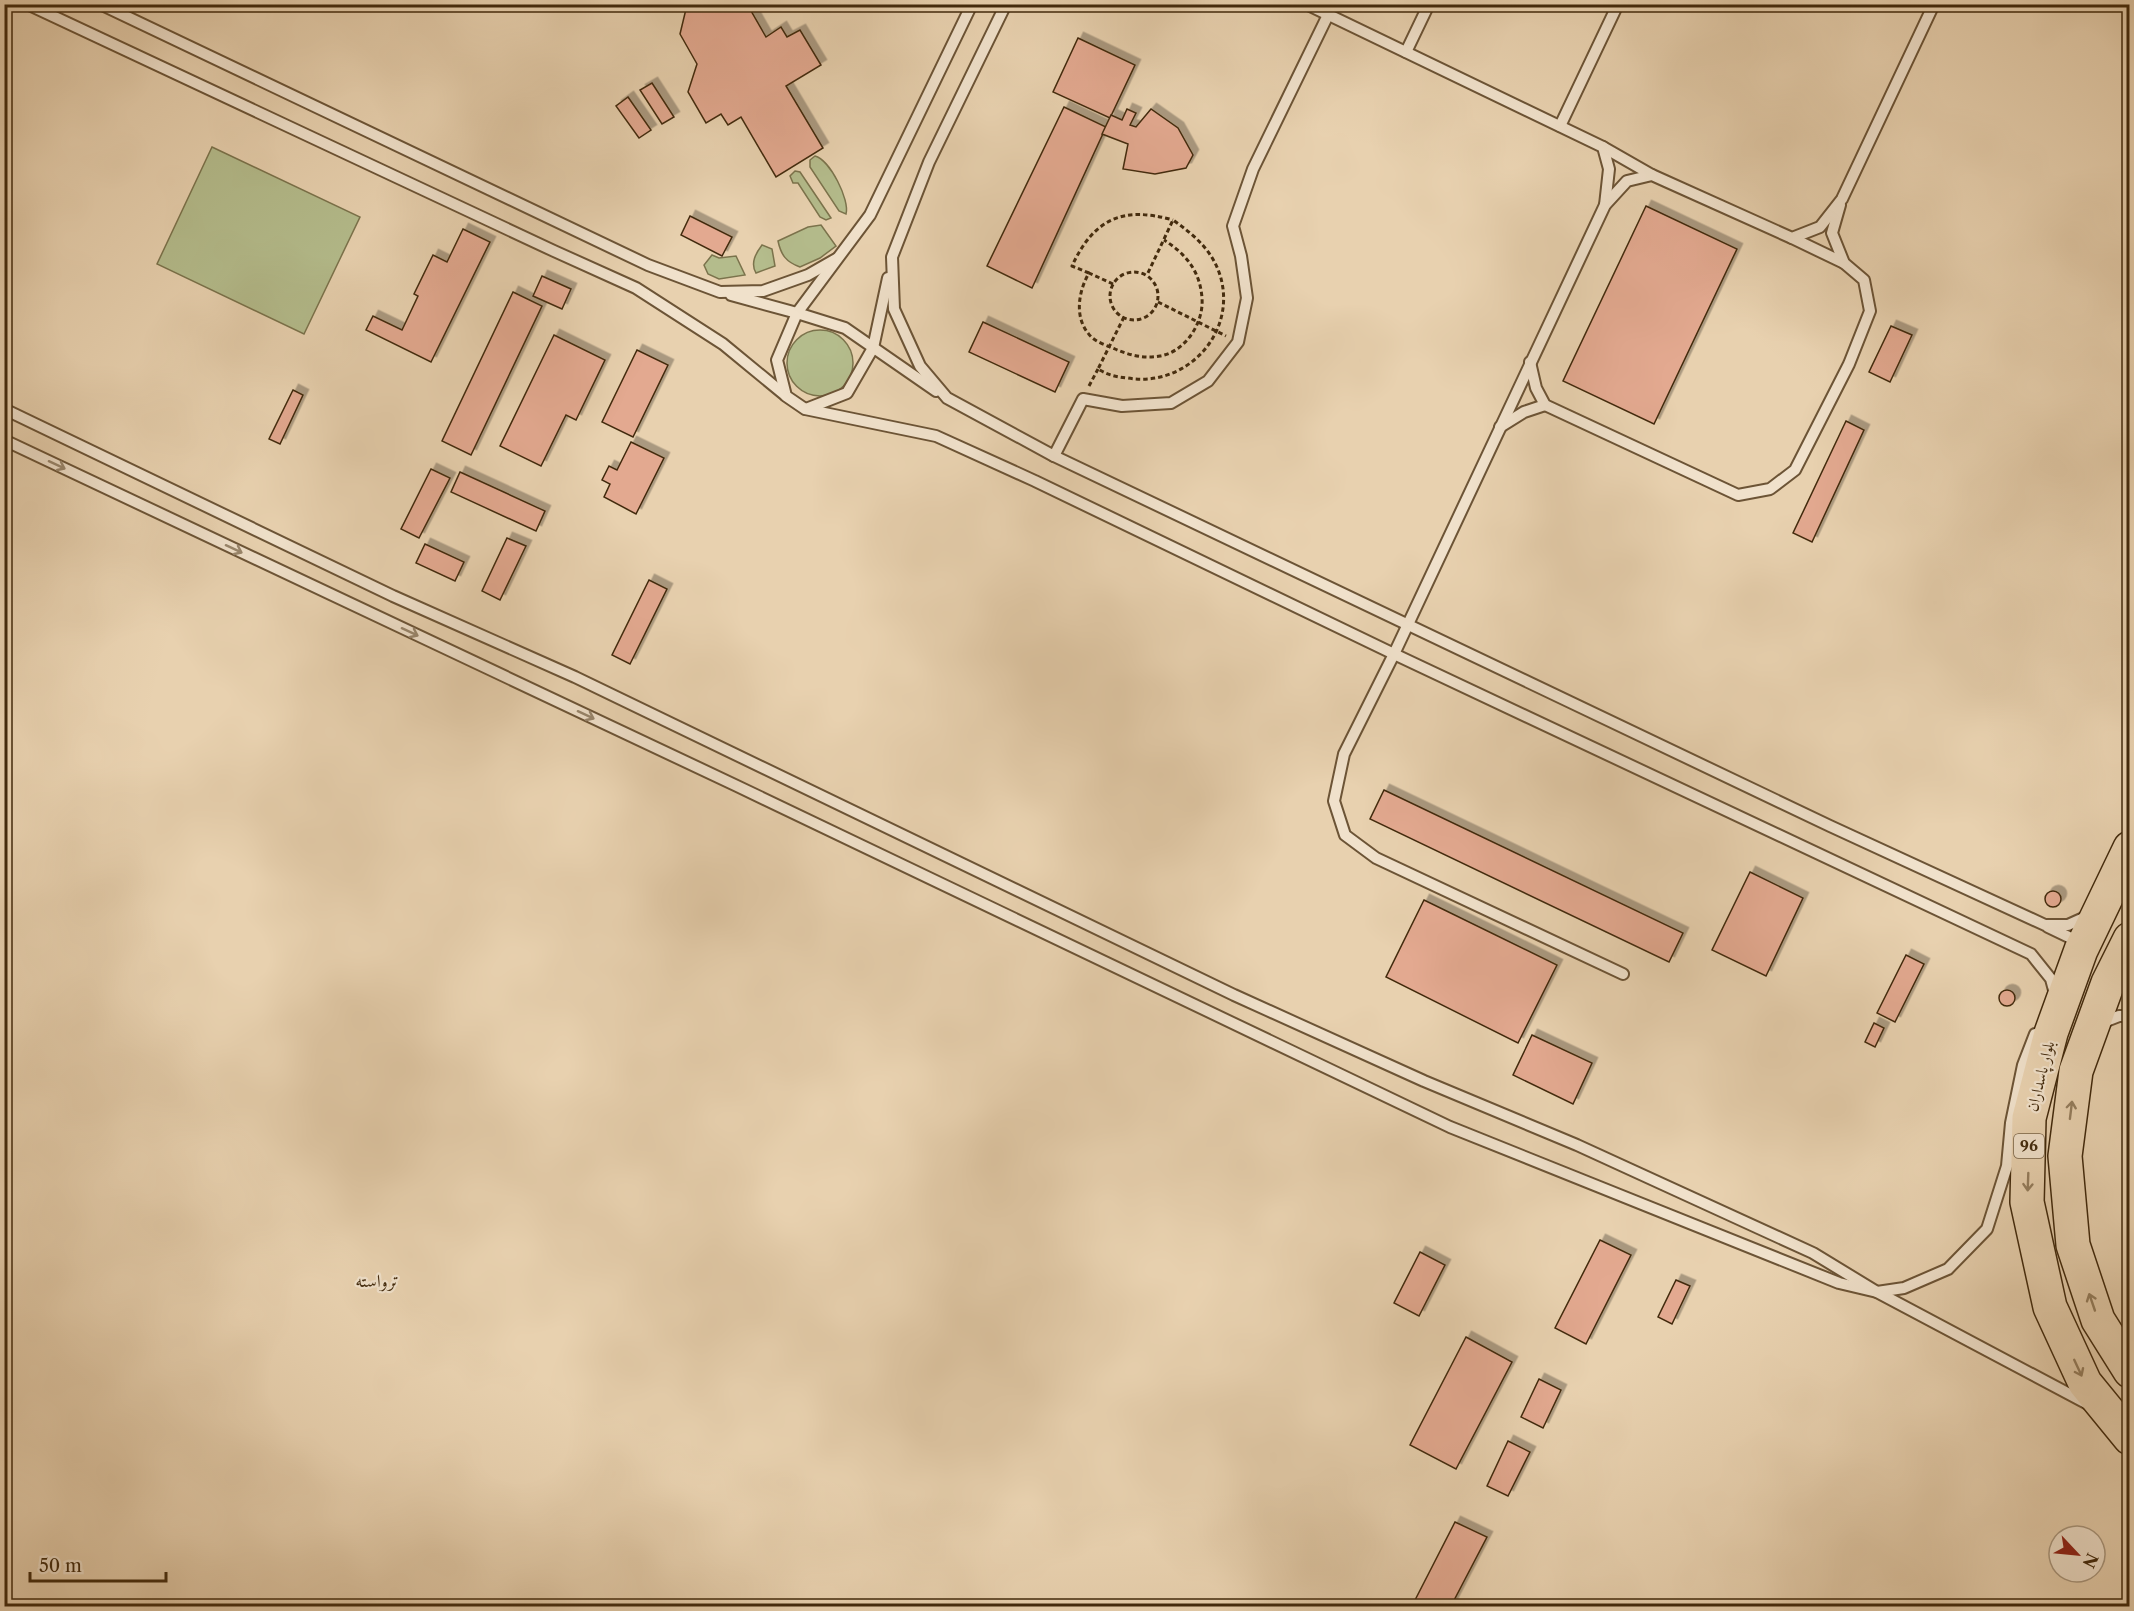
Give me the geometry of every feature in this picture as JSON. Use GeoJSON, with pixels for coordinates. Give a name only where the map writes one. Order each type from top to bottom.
{"type":"FeatureCollection","features":[{"type":"Feature","properties":{"kind":"highway","name":"بلوار پاسداران"},"geometry":{"type":"LineString","coordinates":[[2122,1428],[2085,1383],[2050,1307],[2027,1202],[2030,1118],[2050,1033],[2048,1018],[2130,848]]}},
{"type":"Feature","properties":{"kind":"highway","name":"بلوار پاسداران"},"geometry":{"type":"LineString","coordinates":[[2130,939],[2108,984],[2076,1071],[2065,1156],[2073,1245],[2098,1320],[2130,1371]]}},
{"type":"Feature","properties":{"kind":"lane"},"geometry":{"type":"LineString","coordinates":[[4,440],[737,786],[1450,1128],[1839,1283],[1877,1292],[1904,1288],[1948,1269],[1987,1229],[2007,1166],[2011,1122],[2023,1065],[2048,1018],[2051,979],[2031,954],[936,436],[805,410],[723,344],[636,288],[27,4]]}},
{"type":"Feature","properties":{"kind":"lane"},"geometry":{"type":"LineString","coordinates":[[100,4],[648,265],[720,292],[845,328],[947,398],[1054,456],[1830,826],[2045,925],[2073,939],[2081,950]]}},
{"type":"Feature","properties":{"kind":"lane"},"geometry":{"type":"LineString","coordinates":[[786,396],[777,360],[797,313],[870,215],[972,4]]}},
{"type":"Feature","properties":{"kind":"lane"},"geometry":{"type":"LineString","coordinates":[[805,410],[847,393],[873,348],[892,257],[929,162],[1006,4]]}},
{"type":"Feature","properties":{"kind":"lane"},"geometry":{"type":"LineString","coordinates":[[1306,4],[1603,147],[1652,175],[1844,263],[1864,280],[1870,310],[1849,364],[1795,470],[1770,489],[1738,495],[1545,405],[1536,388],[1530,362]]}},
{"type":"Feature","properties":{"kind":"lane"},"geometry":{"type":"LineString","coordinates":[[1406,52],[1429,4]]}},
{"type":"Feature","properties":{"kind":"lane"},"geometry":{"type":"LineString","coordinates":[[1560,126],[1618,4]]}},
{"type":"Feature","properties":{"kind":"lane"},"geometry":{"type":"LineString","coordinates":[[1844,263],[1832,233],[1842,199],[1934,4]]}},
{"type":"Feature","properties":{"kind":"lane"},"geometry":{"type":"LineString","coordinates":[[1054,456],[1083,399],[1122,406],[1171,403],[1208,381],[1238,342],[1247,298],[1241,256],[1233,226],[1253,169],[1322,10]]}},
{"type":"Feature","properties":{"kind":"lane"},"geometry":{"type":"LineString","coordinates":[[1603,147],[1609,169],[1605,205]]}},
{"type":"Feature","properties":{"kind":"lane"},"geometry":{"type":"LineString","coordinates":[[1623,974],[1376,858],[1346,835],[1334,801],[1344,754],[1394,654],[1605,205],[1627,181],[1652,175]]}},
{"type":"Feature","properties":{"kind":"lane"},"geometry":{"type":"LineString","coordinates":[[1792,238],[1820,227],[1842,199]]}},
{"type":"Feature","properties":{"kind":"lane"},"geometry":{"type":"LineString","coordinates":[[720,292],[763,291],[808,275],[841,255]]}},
{"type":"Feature","properties":{"kind":"lane"},"geometry":{"type":"LineString","coordinates":[[892,257],[894,309],[920,366],[947,398]]}},
{"type":"Feature","properties":{"kind":"lane"},"geometry":{"type":"LineString","coordinates":[[1499,428],[1524,412],[1545,405]]}},
{"type":"Feature","properties":{"kind":"lane"},"geometry":{"type":"LineString","coordinates":[[4,409],[393,596],[575,677],[1234,995],[1424,1081],[1577,1145],[1814,1253],[1877,1292],[2122,1428]]}},
{"type":"Feature","properties":{"kind":"lane"},"geometry":{"type":"LineString","coordinates":[[2045,925],[2068,925],[2100,910]]}},
{"type":"Feature","properties":{"kind":"lane"},"geometry":{"type":"LineString","coordinates":[[2092,1026],[2119,1016],[2130,1016]]}},
{"type":"Feature","properties":{"kind":"path"},"geometry":{"type":"LineString","coordinates":[[1113,284],[1072,266],[1078,253],[1096,229],[1114,219],[1134,214],[1153,214],[1173,220],[1193,234],[1208,251],[1220,276],[1223,300],[1222,316],[1217,331],[1208,347],[1193,362],[1175,373],[1157,379],[1139,380],[1108,375],[1098,369],[1124,317]]}},
{"type":"Feature","properties":{"kind":"path"},"geometry":{"type":"LineString","coordinates":[[1147,274],[1173,220]]}},
{"type":"Feature","properties":{"kind":"path"},"geometry":{"type":"LineString","coordinates":[[1089,273],[1083,283],[1080,300],[1081,318],[1088,333],[1098,342],[1131,355],[1161,356],[1179,347],[1191,336],[1198,322],[1202,302],[1200,282],[1190,262],[1178,249],[1164,240]]}},
{"type":"Feature","properties":{"kind":"path"},"geometry":{"type":"LineString","coordinates":[[1136,271],[1147,274],[1158,289],[1158,302],[1147,317],[1137,320],[1118,315],[1111,305],[1110,291],[1113,284],[1123,274],[1136,271]]}},
{"type":"Feature","properties":{"kind":"path"},"geometry":{"type":"LineString","coordinates":[[1158,302],[1238,342]]}},
{"type":"Feature","properties":{"kind":"green space"},"geometry":{"type":"Polygon","coordinates":[[[212,147],[360,217],[304,334],[157,264],[212,147]]]}},
{"type":"Feature","properties":{"kind":"green space"},"geometry":{"type":"Polygon","coordinates":[[[815,156],[827,165],[838,181],[845,200],[846,214],[839,211],[810,167],[810,160],[815,156]]]}},
{"type":"Feature","properties":{"kind":"green space"},"geometry":{"type":"Polygon","coordinates":[[[795,171],[800,172],[831,218],[826,220],[820,217],[798,183],[793,183],[790,176],[795,171]]]}},
{"type":"Feature","properties":{"kind":"green space"},"geometry":{"type":"Polygon","coordinates":[[[821,225],[836,246],[820,258],[800,267],[791,263],[783,254],[778,241],[808,227],[821,225]]]}},
{"type":"Feature","properties":{"kind":"green space"},"geometry":{"type":"Polygon","coordinates":[[[762,245],[772,249],[775,266],[756,273],[754,262],[762,245]]]}},
{"type":"Feature","properties":{"kind":"green space"},"geometry":{"type":"Polygon","coordinates":[[[712,255],[719,258],[736,256],[745,275],[719,279],[708,274],[704,265],[712,255]]]}},
{"type":"Feature","properties":{"kind":"green space"},"geometry":{"type":"Polygon","coordinates":[[[820,330],[832,333],[843,340],[850,351],[853,363],[850,375],[843,386],[832,393],[820,396],[808,393],[797,386],[790,375],[787,363],[790,351],[797,340],[808,333],[820,330]]]}},
{"type":"Feature","properties":{"kind":"building"},"geometry":{"type":"Polygon","coordinates":[[[694,4],[747,4],[766,37],[781,27],[787,37],[800,30],[821,65],[786,86],[823,148],[776,177],[741,117],[728,125],[721,114],[706,123],[688,92],[697,64],[680,34],[686,9],[694,4]]]}},
{"type":"Feature","properties":{"kind":"building"},"geometry":{"type":"Polygon","coordinates":[[[1078,38],[1135,65],[1110,118],[1053,92],[1078,38]]]}},
{"type":"Feature","properties":{"kind":"building"},"geometry":{"type":"Polygon","coordinates":[[[652,83],[674,117],[662,124],[640,90],[652,83]]]}},
{"type":"Feature","properties":{"kind":"building"},"geometry":{"type":"Polygon","coordinates":[[[628,97],[651,130],[639,138],[616,106],[628,97]]]}},
{"type":"Feature","properties":{"kind":"building"},"geometry":{"type":"Polygon","coordinates":[[[1064,107],[1106,127],[1032,288],[987,266],[1064,107]]]}},
{"type":"Feature","properties":{"kind":"building"},"geometry":{"type":"Polygon","coordinates":[[[1127,109],[1136,113],[1130,125],[1136,127],[1151,109],[1178,128],[1193,155],[1186,168],[1155,174],[1123,169],[1128,144],[1102,134],[1111,115],[1122,120],[1127,109]]]}},
{"type":"Feature","properties":{"kind":"building"},"geometry":{"type":"Polygon","coordinates":[[[1646,206],[1737,249],[1654,424],[1563,381],[1646,206]]]}},
{"type":"Feature","properties":{"kind":"building"},"geometry":{"type":"Polygon","coordinates":[[[690,216],[732,237],[722,256],[681,235],[690,216]]]}},
{"type":"Feature","properties":{"kind":"building"},"geometry":{"type":"Polygon","coordinates":[[[463,229],[490,242],[431,362],[366,330],[373,316],[402,330],[418,296],[414,294],[433,255],[447,262],[463,229]]]}},
{"type":"Feature","properties":{"kind":"building"},"geometry":{"type":"Polygon","coordinates":[[[542,276],[571,289],[562,309],[533,296],[542,276]]]}},
{"type":"Feature","properties":{"kind":"building"},"geometry":{"type":"Polygon","coordinates":[[[513,292],[542,306],[471,455],[442,441],[513,292]]]}},
{"type":"Feature","properties":{"kind":"building"},"geometry":{"type":"Polygon","coordinates":[[[983,322],[1069,362],[1055,392],[969,352],[983,322]]]}},
{"type":"Feature","properties":{"kind":"building"},"geometry":{"type":"Polygon","coordinates":[[[1891,326],[1912,335],[1890,382],[1869,372],[1891,326]]]}},
{"type":"Feature","properties":{"kind":"building"},"geometry":{"type":"Polygon","coordinates":[[[554,335],[605,360],[576,420],[566,415],[541,466],[500,446],[554,335]]]}},
{"type":"Feature","properties":{"kind":"building"},"geometry":{"type":"Polygon","coordinates":[[[637,350],[668,365],[633,437],[602,422],[637,350]]]}},
{"type":"Feature","properties":{"kind":"building"},"geometry":{"type":"Polygon","coordinates":[[[293,390],[303,395],[280,444],[269,439],[293,390]]]}},
{"type":"Feature","properties":{"kind":"building"},"geometry":{"type":"Polygon","coordinates":[[[1846,421],[1864,430],[1812,542],[1793,533],[1846,421]]]}},
{"type":"Feature","properties":{"kind":"building"},"geometry":{"type":"Polygon","coordinates":[[[631,442],[664,458],[636,514],[604,497],[610,484],[602,480],[609,466],[617,470],[631,442]]]}},
{"type":"Feature","properties":{"kind":"building"},"geometry":{"type":"Polygon","coordinates":[[[431,469],[450,478],[419,538],[401,529],[431,469]]]}},
{"type":"Feature","properties":{"kind":"building"},"geometry":{"type":"Polygon","coordinates":[[[460,472],[545,511],[536,531],[451,492],[460,472]]]}},
{"type":"Feature","properties":{"kind":"building"},"geometry":{"type":"Polygon","coordinates":[[[507,538],[526,546],[500,600],[482,591],[507,538]]]}},
{"type":"Feature","properties":{"kind":"building"},"geometry":{"type":"Polygon","coordinates":[[[425,544],[464,562],[455,581],[416,563],[425,544]]]}},
{"type":"Feature","properties":{"kind":"building"},"geometry":{"type":"Polygon","coordinates":[[[649,580],[667,589],[630,664],[612,655],[649,580]]]}},
{"type":"Feature","properties":{"kind":"building"},"geometry":{"type":"Polygon","coordinates":[[[1384,790],[1683,933],[1669,962],[1370,819],[1384,790]]]}},
{"type":"Feature","properties":{"kind":"building"},"geometry":{"type":"Polygon","coordinates":[[[1750,872],[1803,898],[1766,976],[1712,950],[1750,872]]]}},
{"type":"Feature","properties":{"kind":"building"},"geometry":{"type":"Polygon","coordinates":[[[2053,891],[2059,893],[2061,899],[2059,905],[2053,907],[2047,905],[2045,899],[2047,893],[2053,891]]]}},
{"type":"Feature","properties":{"kind":"building"},"geometry":{"type":"Polygon","coordinates":[[[1424,900],[1557,965],[1518,1043],[1386,977],[1424,900]]]}},
{"type":"Feature","properties":{"kind":"building"},"geometry":{"type":"Polygon","coordinates":[[[1906,955],[1924,964],[1895,1022],[1877,1013],[1906,955]]]}},
{"type":"Feature","properties":{"kind":"building"},"geometry":{"type":"Polygon","coordinates":[[[2007,990],[2015,998],[2007,1006],[1999,998],[2007,990]]]}},
{"type":"Feature","properties":{"kind":"building"},"geometry":{"type":"Polygon","coordinates":[[[1874,1023],[1884,1028],[1875,1047],[1865,1042],[1874,1023]]]}},
{"type":"Feature","properties":{"kind":"building"},"geometry":{"type":"Polygon","coordinates":[[[1532,1035],[1592,1063],[1573,1104],[1513,1075],[1532,1035]]]}},
{"type":"Feature","properties":{"kind":"building"},"geometry":{"type":"Polygon","coordinates":[[[1600,1240],[1631,1255],[1586,1344],[1555,1328],[1600,1240]]]}},
{"type":"Feature","properties":{"kind":"building"},"geometry":{"type":"Polygon","coordinates":[[[1420,1252],[1445,1265],[1419,1316],[1394,1303],[1420,1252]]]}},
{"type":"Feature","properties":{"kind":"building"},"geometry":{"type":"Polygon","coordinates":[[[1676,1280],[1690,1286],[1672,1324],[1658,1317],[1676,1280]]]}},
{"type":"Feature","properties":{"kind":"building"},"geometry":{"type":"Polygon","coordinates":[[[1466,1337],[1512,1362],[1456,1469],[1410,1445],[1466,1337]]]}},
{"type":"Feature","properties":{"kind":"building"},"geometry":{"type":"Polygon","coordinates":[[[1539,1379],[1561,1390],[1543,1428],[1521,1417],[1539,1379]]]}},
{"type":"Feature","properties":{"kind":"building"},"geometry":{"type":"Polygon","coordinates":[[[1508,1441],[1530,1452],[1508,1496],[1487,1486],[1508,1441]]]}},
{"type":"Feature","properties":{"kind":"building"},"geometry":{"type":"Polygon","coordinates":[[[1455,1522],[1487,1537],[1451,1606],[1412,1606],[1455,1522]]]}},
{"type":"Feature","properties":{"kind":"district","name":"ترواسته"},"geometry":{"type":"Point","coordinates":[377,1281]}}]}
